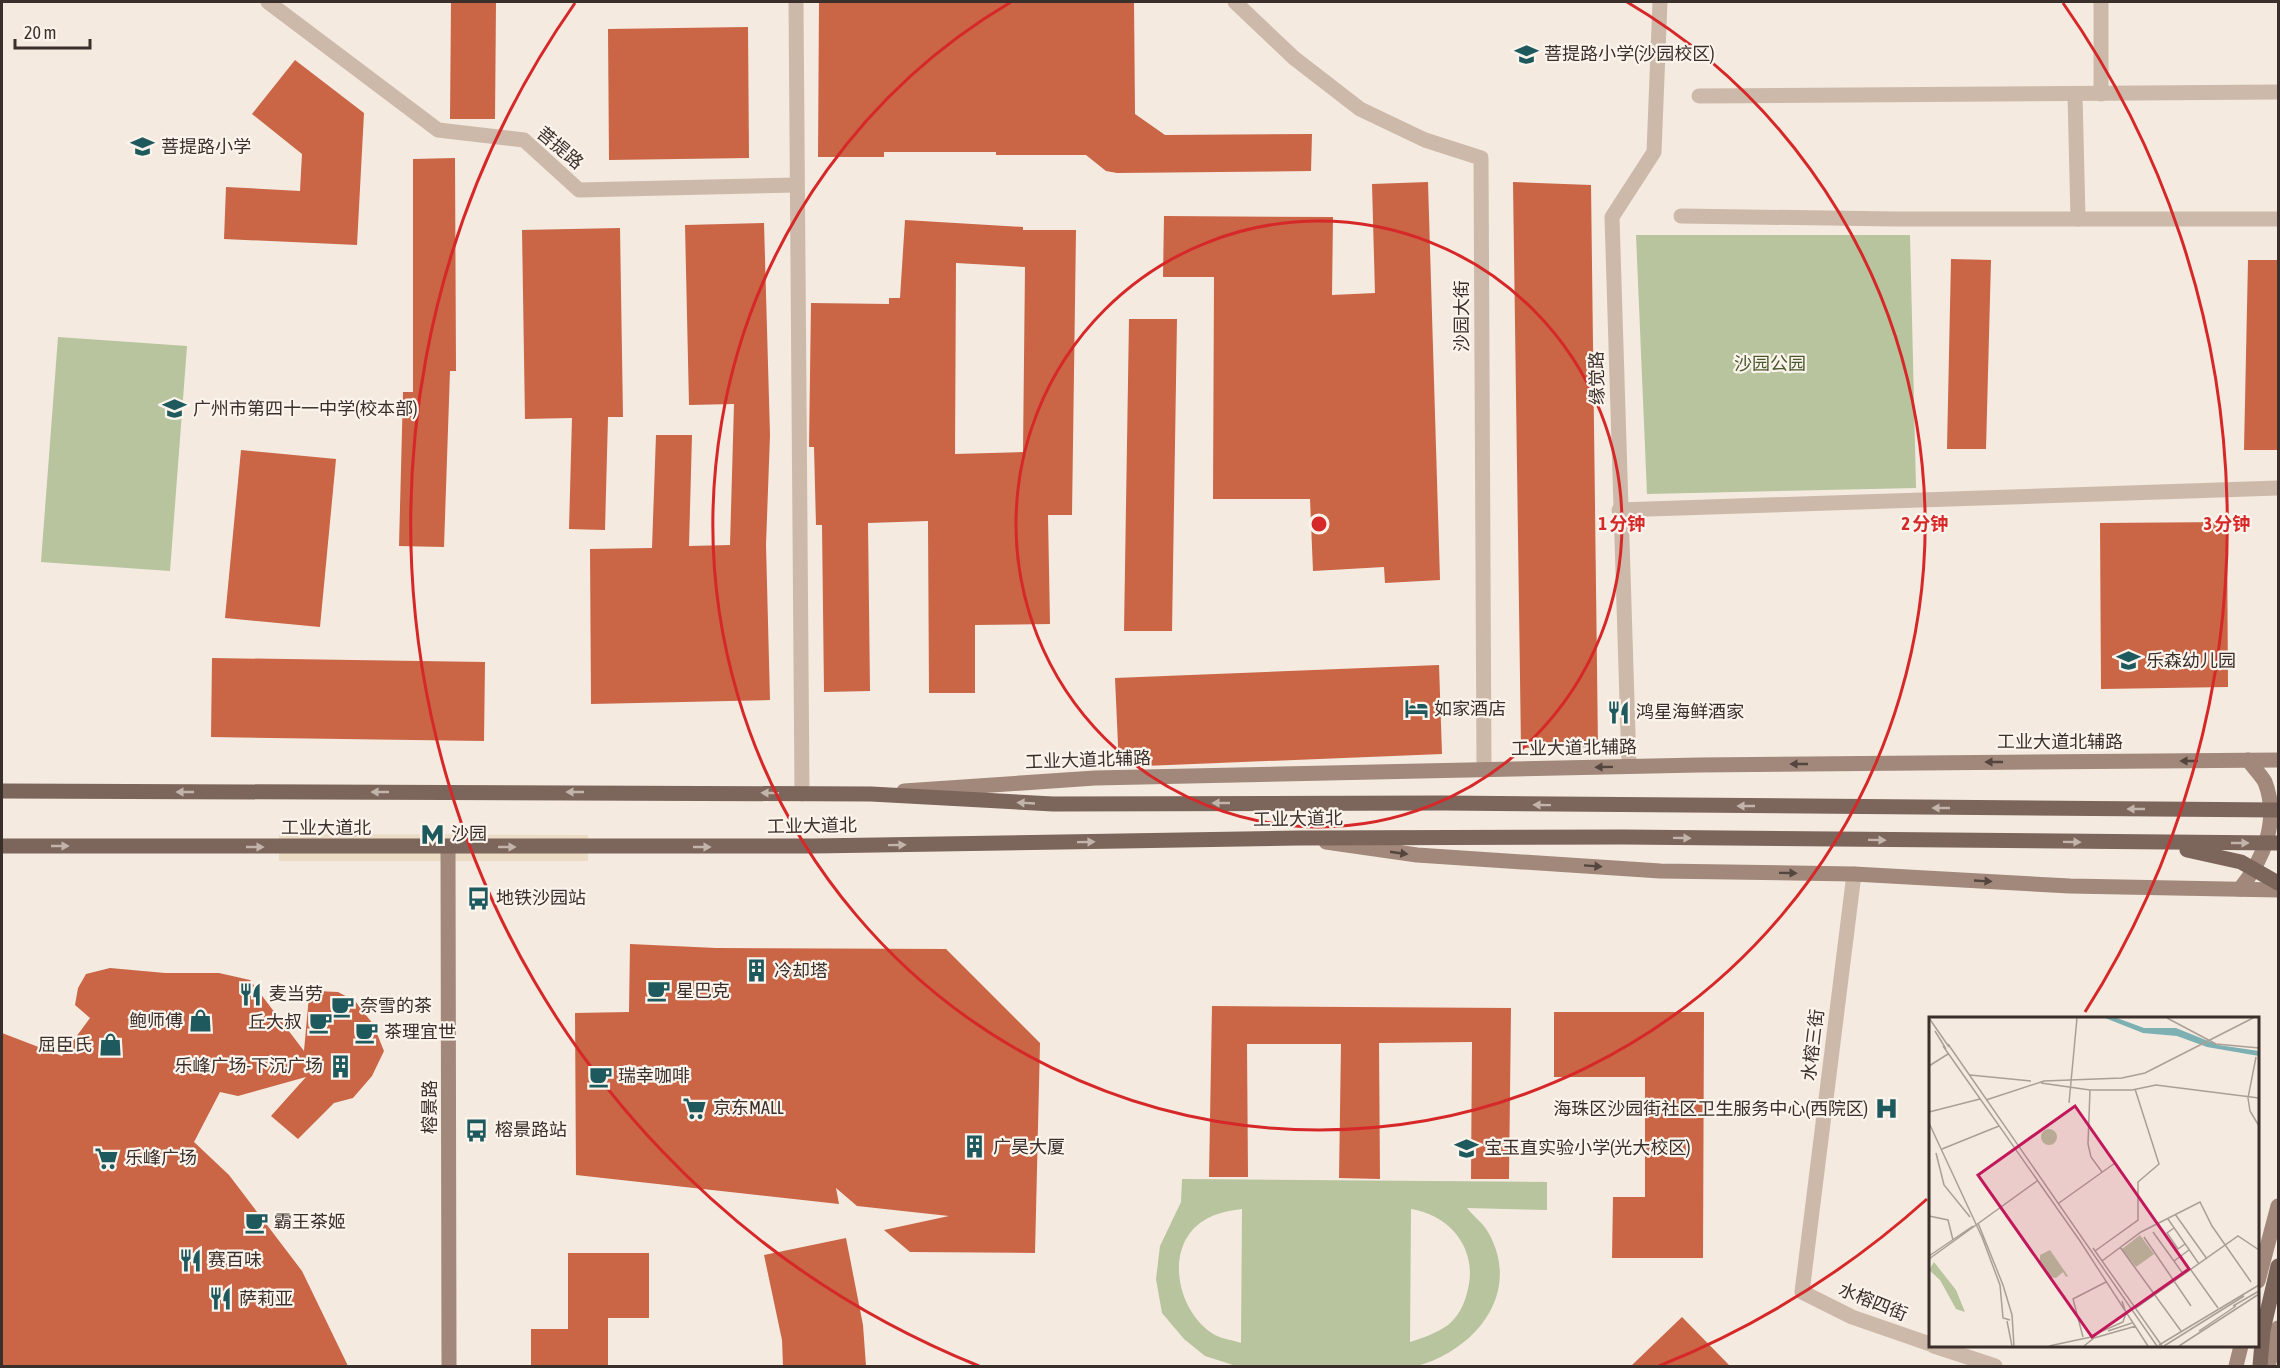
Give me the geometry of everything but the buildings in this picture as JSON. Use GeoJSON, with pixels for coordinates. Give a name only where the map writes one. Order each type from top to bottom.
{"type":"FeatureCollection","features":[{"type":"Feature","properties":{"kind":"main road"},"geometry":{"type":"LineString","coordinates":[[2240,889],[2256,869],[2268,846],[2270,826],[2270,800],[2265,782],[2248,760]]}},
{"type":"Feature","properties":{"kind":"main road","name":"工业大道北辅路"},"geometry":{"type":"LineString","coordinates":[[871,794],[1095,778],[1629,766],[2278,760]]}},
{"type":"Feature","properties":{"kind":"main road","name":"工业大道北"},"geometry":{"type":"LineString","coordinates":[[2,792],[871,794],[1053,804],[2278,810]]}},
{"type":"Feature","properties":{"kind":"main road","name":"工业大道北"},"geometry":{"type":"LineString","coordinates":[[2,846],[814,846],[1299,838],[1623,837],[2139,843]]}},
{"type":"Feature","properties":{"kind":"main road"},"geometry":{"type":"LineString","coordinates":[[1299,838],[1417,855],[1660,871],[1854,874],[2070,886],[2278,890]]}},
{"type":"Feature","properties":{"kind":"main road"},"geometry":{"type":"LineString","coordinates":[[2139,843],[2278,843]]}},
{"type":"Feature","properties":{"kind":"main road"},"geometry":{"type":"LineString","coordinates":[[2139,843],[2220,856],[2260,871],[2278,883]]}},
{"type":"Feature","properties":{"kind":"main road","name":"榕景路"},"geometry":{"type":"LineString","coordinates":[[448,847],[448,1366]]}},
{"type":"Feature","properties":{"kind":"main road"},"geometry":{"type":"LineString","coordinates":[[2259,1277],[2278,1206]]}},
{"type":"Feature","properties":{"kind":"main road"},"geometry":{"type":"LineString","coordinates":[[2260,1366],[2263,1330],[2278,1266]]}},
{"type":"Feature","properties":{"kind":"main road"},"geometry":{"type":"LineString","coordinates":[[2268,1366],[2278,1328]]}},
{"type":"Feature","properties":{"kind":"main road"},"geometry":{"type":"LineString","coordinates":[[2236,1366],[2241,1347]]}},
{"type":"Feature","properties":{"kind":"street","name":"菩提路"},"geometry":{"type":"LineString","coordinates":[[268,2],[438,130],[524,140],[579,190],[796,185]]}},
{"type":"Feature","properties":{"kind":"street"},"geometry":{"type":"LineString","coordinates":[[796,2],[802,794]]}},
{"type":"Feature","properties":{"kind":"street","name":"沙园大街"},"geometry":{"type":"LineString","coordinates":[[1235,2],[1294,58],[1360,109],[1425,140],[1480,159],[1484,769]]}},
{"type":"Feature","properties":{"kind":"street","name":"缘觉路"},"geometry":{"type":"LineString","coordinates":[[1629,766],[1619,510],[1612,217],[1654,152],[1660,2]]}},
{"type":"Feature","properties":{"kind":"street"},"geometry":{"type":"LineString","coordinates":[[2101,2],[2101,94]]}},
{"type":"Feature","properties":{"kind":"street"},"geometry":{"type":"LineString","coordinates":[[1699,96],[2278,92]]}},
{"type":"Feature","properties":{"kind":"street"},"geometry":{"type":"LineString","coordinates":[[2076,94],[2078,219]]}},
{"type":"Feature","properties":{"kind":"street"},"geometry":{"type":"LineString","coordinates":[[1681,216],[2278,219]]}},
{"type":"Feature","properties":{"kind":"street"},"geometry":{"type":"LineString","coordinates":[[1619,510],[2278,488]]}},
{"type":"Feature","properties":{"kind":"street","name":"水榕三街"},"geometry":{"type":"LineString","coordinates":[[1802,1292],[1854,874]]}},
{"type":"Feature","properties":{"kind":"street","name":"水榕四街"},"geometry":{"type":"LineString","coordinates":[[1802,1292],[1852,1317],[1929,1344]]}},
{"type":"Feature","properties":{"kind":"street","name":"水榕四街"},"geometry":{"type":"LineString","coordinates":[[1938,1347],[1995,1366]]}},
{"type":"Feature","properties":{"kind":"green space","name":"沙园公园"},"geometry":{"type":"Polygon","coordinates":[[[1636,235],[1910,235],[1916,488],[1647,494],[1636,235]]]}},
{"type":"Feature","properties":{"kind":"green space"},"geometry":{"type":"Polygon","coordinates":[[[58,337],[187,346],[170,571],[41,562],[58,337]]]}},
{"type":"Feature","properties":{"kind":"green space"},"geometry":{"type":"Polygon","coordinates":[[[1182,1179],[1547,1182],[1547,1210],[1467,1208],[1488,1232],[1497,1255],[1500,1276],[1496,1297],[1487,1316],[1474,1333],[1457,1347],[1438,1358],[1417,1366],[1236,1366],[1205,1356],[1184,1339],[1162,1313],[1156,1279],[1160,1246],[1181,1202],[1182,1179]],[[1242,1209],[1217,1214],[1203,1221],[1190,1232],[1179,1263],[1180,1280],[1191,1312],[1215,1335],[1241,1343],[1242,1209]],[[1411,1209],[1410,1342],[1435,1333],[1452,1322],[1464,1302],[1470,1278],[1466,1250],[1459,1238],[1439,1219],[1411,1209]]]}},
{"type":"Feature","properties":{"kind":"shaded area"},"geometry":{"type":"Polygon","coordinates":[[[279,834],[588,835],[588,861],[279,861],[279,834]]]}},
{"type":"Feature","properties":{"kind":"place","name":"菩提路小学(沙园校区)"},"geometry":{"type":"Point","coordinates":[1526,54]}},
{"type":"Feature","properties":{"kind":"place","name":"菩提路小学"},"geometry":{"type":"Point","coordinates":[143,147]}},
{"type":"Feature","properties":{"kind":"place","name":"广州市第四十一中学(校本部)"},"geometry":{"type":"Point","coordinates":[175,409]}},
{"type":"Feature","properties":{"kind":"place","name":"乐森幼儿园"},"geometry":{"type":"Point","coordinates":[2128,661]}},
{"type":"Feature","properties":{"kind":"place","name":"如家酒店"},"geometry":{"type":"Point","coordinates":[1416,709]}},
{"type":"Feature","properties":{"kind":"place","name":"鸿星海鲜酒家"},"geometry":{"type":"Point","coordinates":[1618,712]}},
{"type":"Feature","properties":{"kind":"place","name":"沙园"},"geometry":{"type":"Point","coordinates":[433,834]}},
{"type":"Feature","properties":{"kind":"place","name":"地铁沙园站"},"geometry":{"type":"Point","coordinates":[478,898]}},
{"type":"Feature","properties":{"kind":"place","name":"冷却塔"},"geometry":{"type":"Point","coordinates":[756,971]}},
{"type":"Feature","properties":{"kind":"place","name":"星巴克"},"geometry":{"type":"Point","coordinates":[658,991]}},
{"type":"Feature","properties":{"kind":"place","name":"麦当劳"},"geometry":{"type":"Point","coordinates":[251,994]}},
{"type":"Feature","properties":{"kind":"place","name":"奈雪的茶"},"geometry":{"type":"Point","coordinates":[342,1006]}},
{"type":"Feature","properties":{"kind":"place","name":"鲍师傅"},"geometry":{"type":"Point","coordinates":[201,1021]}},
{"type":"Feature","properties":{"kind":"place","name":"丘大叔"},"geometry":{"type":"Point","coordinates":[320,1022]}},
{"type":"Feature","properties":{"kind":"place","name":"茶理宜世"},"geometry":{"type":"Point","coordinates":[366,1032]}},
{"type":"Feature","properties":{"kind":"place","name":"屈臣氏"},"geometry":{"type":"Point","coordinates":[110,1045]}},
{"type":"Feature","properties":{"kind":"place","name":"乐峰广场-下沉广场"},"geometry":{"type":"Point","coordinates":[341,1066]}},
{"type":"Feature","properties":{"kind":"place","name":"瑞幸咖啡"},"geometry":{"type":"Point","coordinates":[600,1076]}},
{"type":"Feature","properties":{"kind":"place","name":"京东MALL"},"geometry":{"type":"Point","coordinates":[695,1108]}},
{"type":"Feature","properties":{"kind":"place","name":"海珠区沙园街社区卫生服务中心(西院区)"},"geometry":{"type":"Point","coordinates":[1886,1109]}},
{"type":"Feature","properties":{"kind":"place","name":"榕景路站"},"geometry":{"type":"Point","coordinates":[477,1130]}},
{"type":"Feature","properties":{"kind":"place","name":"广昊大厦"},"geometry":{"type":"Point","coordinates":[975,1147]}},
{"type":"Feature","properties":{"kind":"place","name":"宝玉直实验小学(光大校区)"},"geometry":{"type":"Point","coordinates":[1466,1148]}},
{"type":"Feature","properties":{"kind":"place","name":"乐峰广场"},"geometry":{"type":"Point","coordinates":[107,1158]}},
{"type":"Feature","properties":{"kind":"place","name":"霸王茶姬"},"geometry":{"type":"Point","coordinates":[256,1222]}},
{"type":"Feature","properties":{"kind":"place","name":"赛百味"},"geometry":{"type":"Point","coordinates":[190,1260]}},
{"type":"Feature","properties":{"kind":"place","name":"萨莉亚"},"geometry":{"type":"Point","coordinates":[221,1299]}}]}
